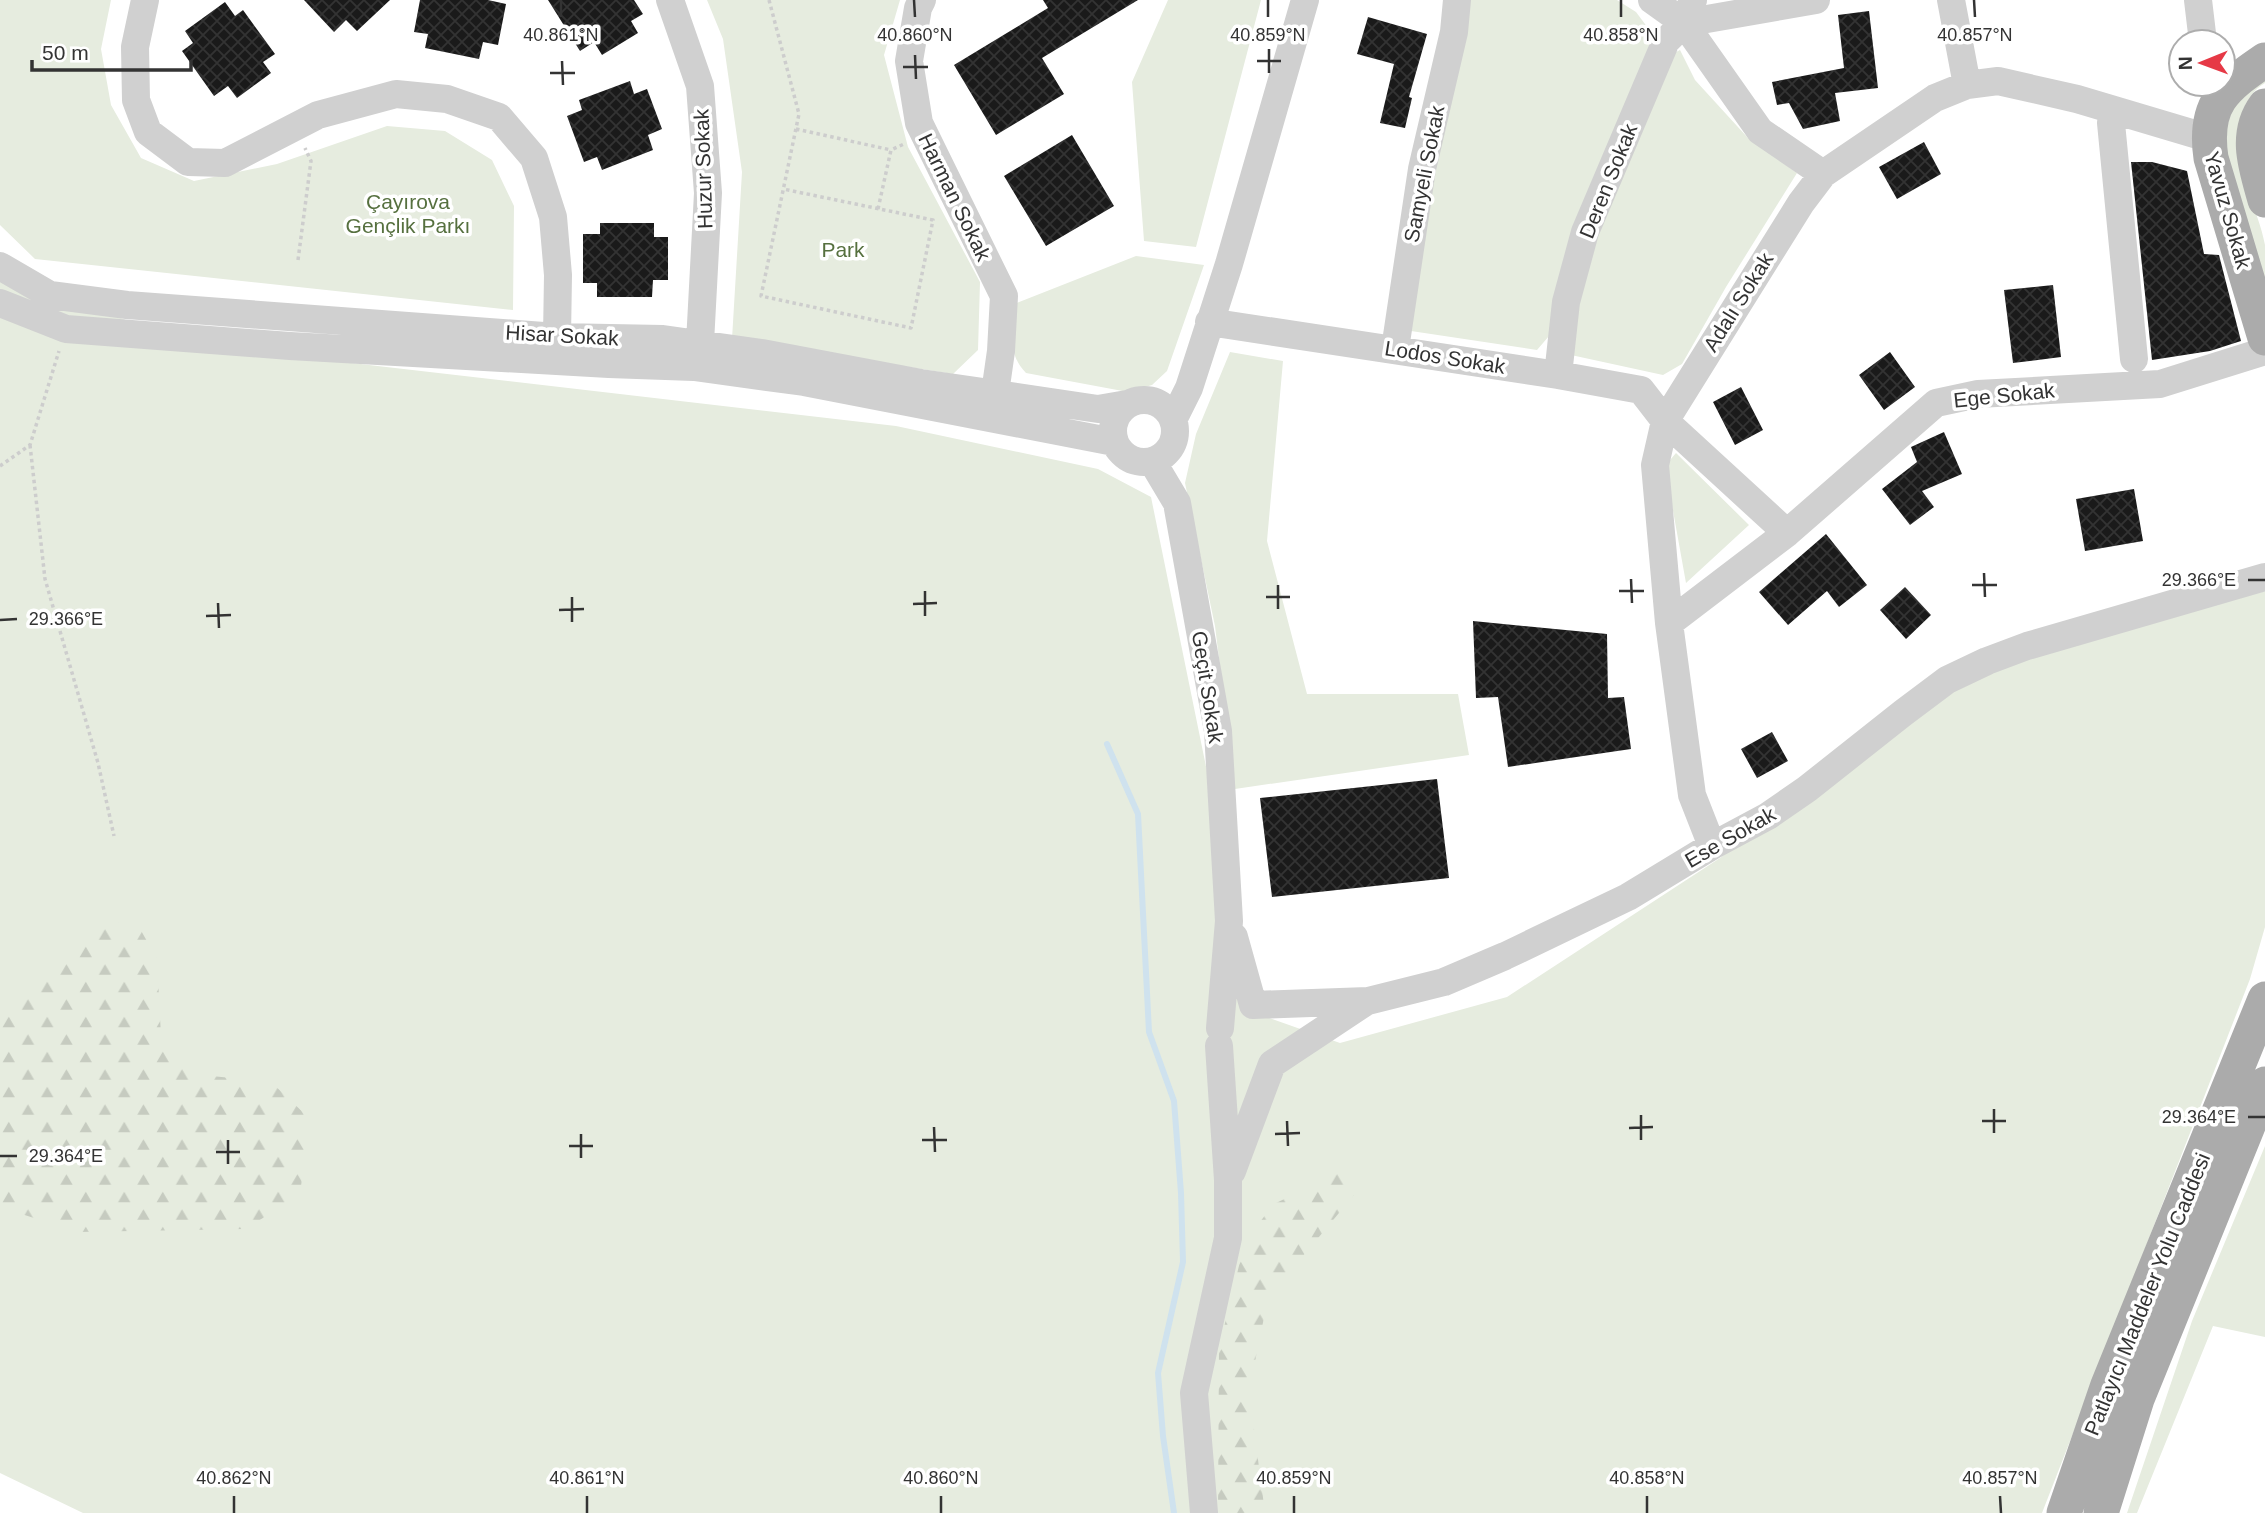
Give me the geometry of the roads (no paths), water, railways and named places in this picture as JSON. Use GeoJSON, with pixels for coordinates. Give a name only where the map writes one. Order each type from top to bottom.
{"type":"FeatureCollection","features":[{"type":"Feature","properties":{"kind":"main road","name":"Yavuz Sokak"},"geometry":{"type":"LineString","coordinates":[[2237,79],[2265,60]]}},
{"type":"Feature","properties":{"kind":"main road","name":"Yavuz Sokak"},"geometry":{"type":"LineString","coordinates":[[2217,98],[2208,138],[2211,158],[2265,338]]}},
{"type":"Feature","properties":{"kind":"main road","name":"Yavuz Sokak"},"geometry":{"type":"LineString","coordinates":[[2265,106],[2254,128],[2252,150],[2265,200]]}},
{"type":"Feature","properties":{"kind":"main road","name":"Patlayıcı Maddeler Yolu Caddesi"},"geometry":{"type":"LineString","coordinates":[[2064,1513],[2108,1385],[2265,999]]}},
{"type":"Feature","properties":{"kind":"main road","name":"Patlayıcı Maddeler Yolu Caddesi"},"geometry":{"type":"LineString","coordinates":[[2101,1513],[2137,1399],[2265,1084]]}},
{"type":"Feature","properties":{"kind":"street"},"geometry":{"type":"LineString","coordinates":[[145,0],[135,47],[136,100],[148,132],[188,162],[225,163],[318,115],[396,94],[447,99],[499,117],[534,158],[553,217],[558,275],[559,349]]}},
{"type":"Feature","properties":{"kind":"street","name":"Huzur Sokak"},"geometry":{"type":"LineString","coordinates":[[670,0],[700,86],[708,193],[697,355]]}},
{"type":"Feature","properties":{"kind":"street","name":"Harman Sokak"},"geometry":{"type":"LineString","coordinates":[[922,0],[918,8],[909,61],[919,123],[1004,296],[995,393]]}},
{"type":"Feature","properties":{"kind":"street"},"geometry":{"type":"LineString","coordinates":[[1173,420],[1189,388],[1229,264],[1306,0]]}},
{"type":"Feature","properties":{"kind":"street","name":"Samyeli Sokak"},"geometry":{"type":"LineString","coordinates":[[1395,349],[1422,169],[1454,32],[1457,0]]}},
{"type":"Feature","properties":{"kind":"street"},"geometry":{"type":"LineString","coordinates":[[1652,0],[1688,12],[1816,0]]}},
{"type":"Feature","properties":{"kind":"street"},"geometry":{"type":"LineString","coordinates":[[1951,0],[1967,85]]}},
{"type":"Feature","properties":{"kind":"street"},"geometry":{"type":"LineString","coordinates":[[2198,0],[2201,28]]}},
{"type":"Feature","properties":{"kind":"street"},"geometry":{"type":"LineString","coordinates":[[1688,12],[1760,131],[1823,174]]}},
{"type":"Feature","properties":{"kind":"street","name":"Deren Sokak"},"geometry":{"type":"LineString","coordinates":[[1558,375],[1566,302],[1585,232],[1666,41],[1688,12]]}},
{"type":"Feature","properties":{"kind":"street","name":"Adalı Sokak"},"geometry":{"type":"LineString","coordinates":[[1713,846],[1692,795],[1669,623],[1655,465],[1665,421],[1801,203],[1823,174],[1936,97],[1967,85],[1998,81],[2077,99],[2208,138]]}},
{"type":"Feature","properties":{"kind":"street"},"geometry":{"type":"LineString","coordinates":[[2115,110],[2111,123],[2134,359]]}},
{"type":"Feature","properties":{"kind":"street","name":"Hisar Sokak"},"geometry":{"type":"LineString","coordinates":[[0,266],[50,295],[559,349]]}},
{"type":"Feature","properties":{"kind":"street","name":"Hisar Sokak"},"geometry":{"type":"LineString","coordinates":[[0,303],[66,329],[290,346],[559,349],[697,355],[921,383],[1098,409],[1127,404]]}},
{"type":"Feature","properties":{"kind":"street","name":"Lodos Sokak"},"geometry":{"type":"LineString","coordinates":[[1209,322],[1395,349],[1641,390],[1665,421]]}},
{"type":"Feature","properties":{"kind":"street","name":"Ege Sokak"},"geometry":{"type":"LineString","coordinates":[[1669,623],[1787,533],[1936,403],[1978,394],[2160,384],[2265,351]]}},
{"type":"Feature","properties":{"kind":"street","name":"Hisar Sokak"},"geometry":{"type":"LineString","coordinates":[[697,355],[804,382],[1114,442]]}},
{"type":"Feature","properties":{"kind":"street"},"geometry":{"type":"LineString","coordinates":[[1150,400],[1160,404],[1173,420],[1173,440],[1162,457],[1152,461],[1132,460],[1124,455],[1114,442],[1115,418],[1127,404],[1150,400]]}},
{"type":"Feature","properties":{"kind":"street"},"geometry":{"type":"LineString","coordinates":[[1665,421],[1787,533]]}},
{"type":"Feature","properties":{"kind":"street","name":"Geçit Sokak"},"geometry":{"type":"LineString","coordinates":[[1152,461],[1177,503],[1218,731],[1229,921]]}},
{"type":"Feature","properties":{"kind":"street","name":"Ese Sokak"},"geometry":{"type":"LineString","coordinates":[[1253,1005],[1368,1001],[1444,982],[1628,897],[1768,816],[1947,681],[1987,661],[2027,646],[2265,577]]}},
{"type":"Feature","properties":{"kind":"street"},"geometry":{"type":"LineString","coordinates":[[1229,921],[1253,1005]]}},
{"type":"Feature","properties":{"kind":"street"},"geometry":{"type":"LineString","coordinates":[[1204,1513],[1194,1393],[1228,1238],[1228,1180],[1219,1037],[1229,921]]}},
{"type":"Feature","properties":{"kind":"street"},"geometry":{"type":"LineString","coordinates":[[1228,1180],[1272,1063],[1283,1045],[1280,1023],[1273,1014],[1253,1005],[1236,1009],[1229,1014],[1219,1037],[1223,1056],[1240,1069],[1262,1069],[1272,1063],[1368,1001]]}},
{"type":"Feature","properties":{"kind":"waterway"},"geometry":{"type":"LineString","coordinates":[[1107,744],[1138,814],[1149,1032],[1174,1101],[1183,1262],[1158,1373],[1163,1436],[1174,1513]]}},
{"type":"Feature","properties":{"kind":"park label","name":"Çayırova Gençlik Parkı"},"geometry":{"type":"Point","coordinates":[408,213]}},
{"type":"Feature","properties":{"kind":"park label","name":"Park"},"geometry":{"type":"Point","coordinates":[843,249]}}]}
